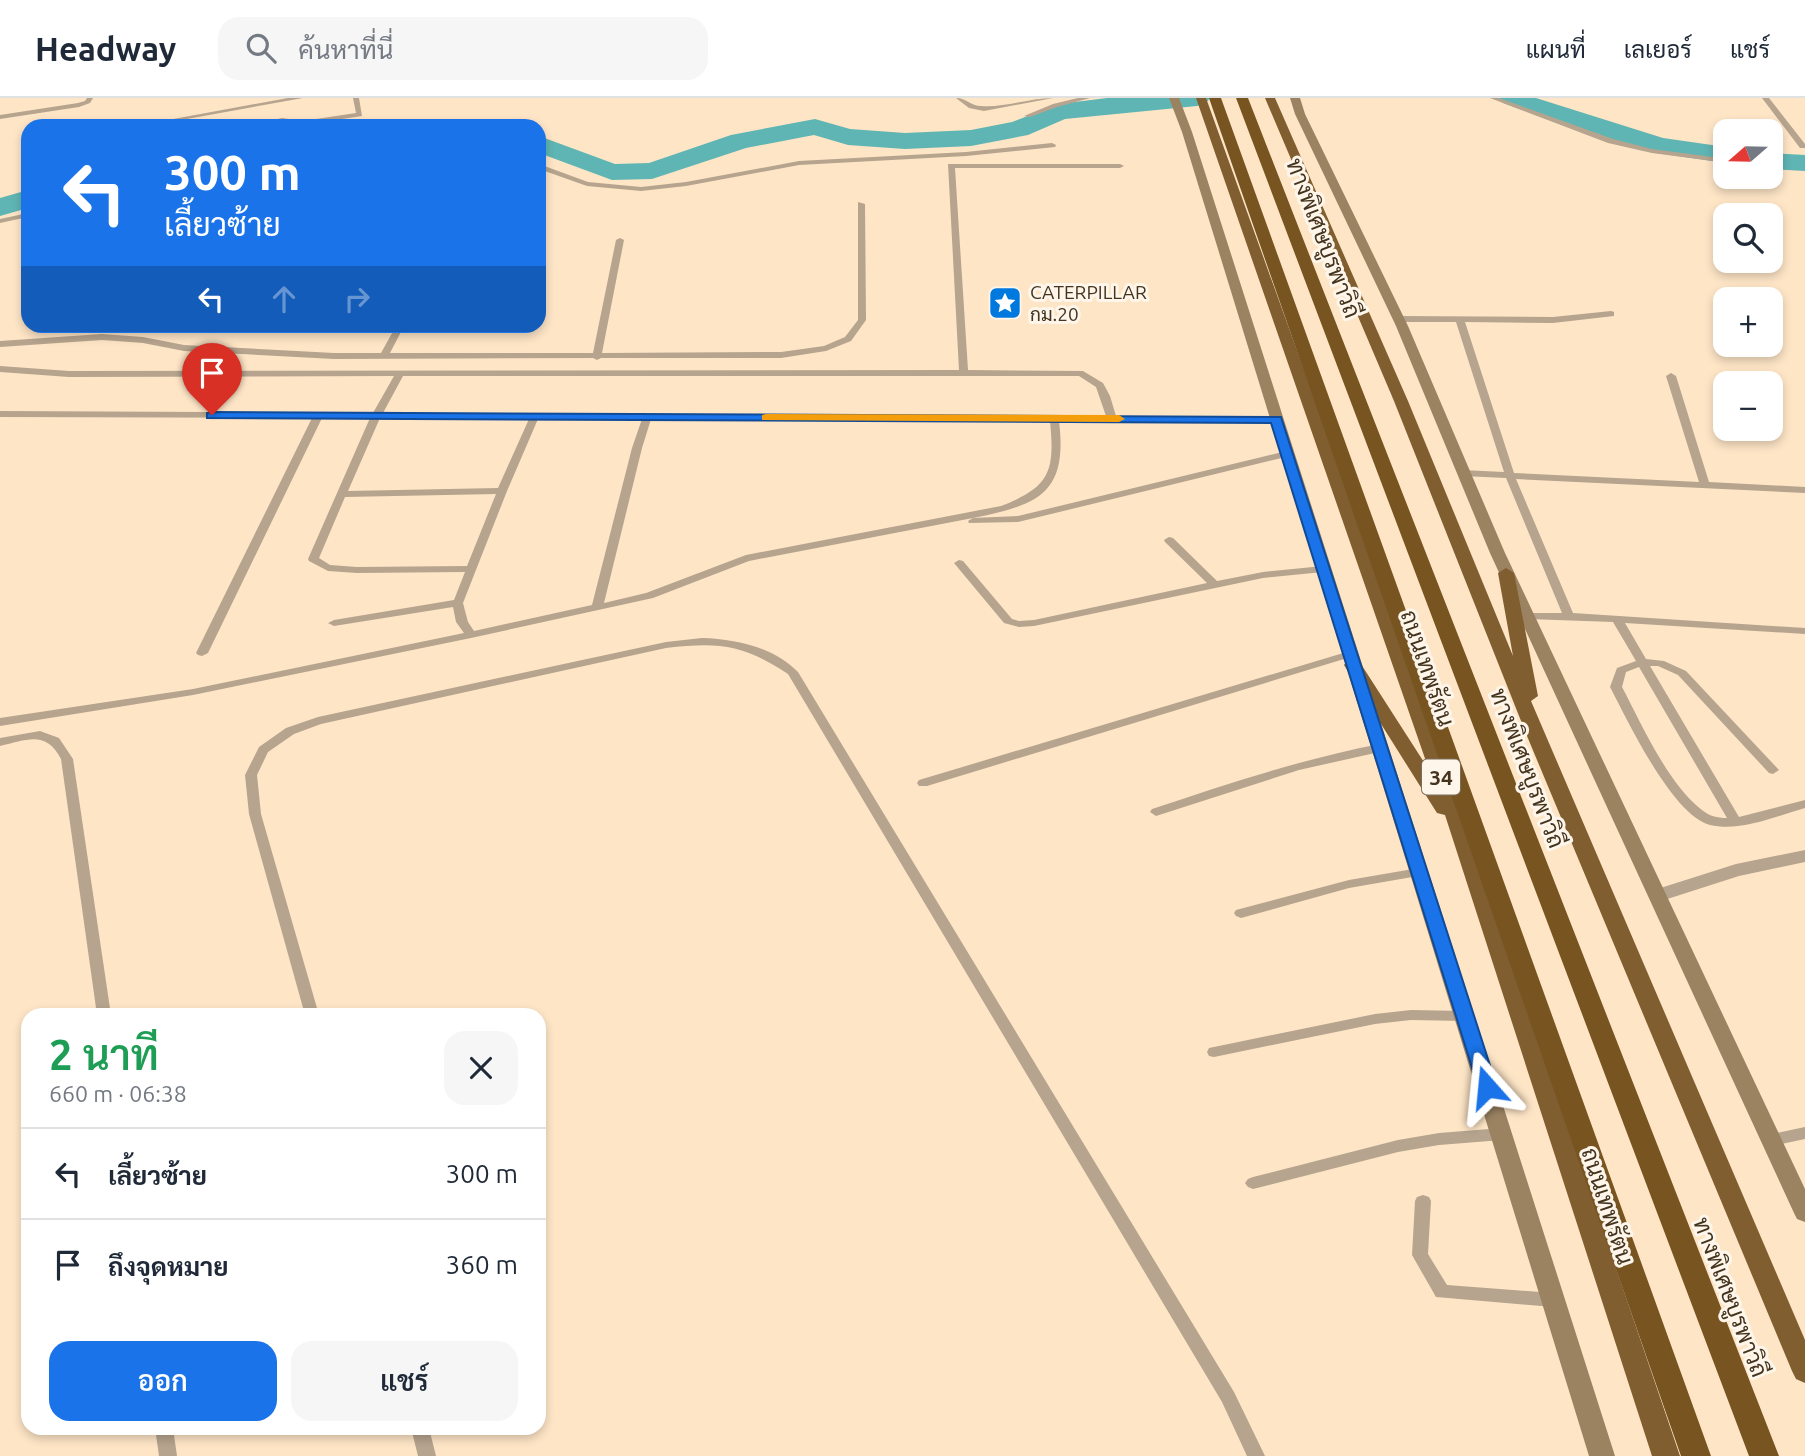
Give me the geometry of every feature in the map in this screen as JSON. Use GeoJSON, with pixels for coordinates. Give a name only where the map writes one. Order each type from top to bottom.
{"type":"FeatureCollection","features":[{"type":"Feature","properties":{"kind":"highway","name":"ทางพิเศษบูรพาวิถี"},"geometry":{"type":"LineString","coordinates":[[1242,98],[1764,1456]]}},
{"type":"Feature","properties":{"kind":"highway"},"geometry":{"type":"LineString","coordinates":[[1270,98],[1401,401],[1536,736],[1805,1371]]}},
{"type":"Feature","properties":{"kind":"highway"},"geometry":{"type":"LineString","coordinates":[[1192,100],[1696,1456]]}},
{"type":"Feature","properties":{"kind":"highway","name":"ถนนเทพรัตน"},"geometry":{"type":"LineString","coordinates":[[1192,100],[1463,839],[1514,1001],[1666,1456]]}},
{"type":"Feature","properties":{"kind":"highway"},"geometry":{"type":"LineString","coordinates":[[1506,573],[1536,736]]}},
{"type":"Feature","properties":{"kind":"highway"},"geometry":{"type":"LineString","coordinates":[[1351,659],[1463,839]]}},
{"type":"Feature","properties":{"kind":"main road"},"geometry":{"type":"LineString","coordinates":[[1295,98],[1300,114],[1434,397],[1462,473],[1506,573],[1805,1213]]}},
{"type":"Feature","properties":{"kind":"main road","name":"34"},"geometry":{"type":"LineString","coordinates":[[1192,100],[1187,132],[1601,1456]]}},
{"type":"Feature","properties":{"kind":"street"},"geometry":{"type":"LineString","coordinates":[[1658,896],[1736,870],[1805,856]]}},
{"type":"Feature","properties":{"kind":"lane"},"geometry":{"type":"LineString","coordinates":[[0,117],[79,105],[88,102],[90,98]]}},
{"type":"Feature","properties":{"kind":"lane"},"geometry":{"type":"LineString","coordinates":[[178,119],[300,98]]}},
{"type":"Feature","properties":{"kind":"lane"},"geometry":{"type":"LineString","coordinates":[[332,119],[360,115],[356,98]]}},
{"type":"Feature","properties":{"kind":"lane"},"geometry":{"type":"LineString","coordinates":[[959,98],[971,107],[984,109],[1050,98]]}},
{"type":"Feature","properties":{"kind":"lane"},"geometry":{"type":"LineString","coordinates":[[1028,116],[1055,105],[1087,98]]}},
{"type":"Feature","properties":{"kind":"lane"},"geometry":{"type":"LineString","coordinates":[[1493,98],[1611,141],[1652,151],[1713,159]]}},
{"type":"Feature","properties":{"kind":"lane"},"geometry":{"type":"LineString","coordinates":[[1765,98],[1803,146]]}},
{"type":"Feature","properties":{"kind":"lane"},"geometry":{"type":"LineString","coordinates":[[546,169],[587,184],[642,189],[686,184],[799,163],[966,154],[1052,145]]}},
{"type":"Feature","properties":{"kind":"lane"},"geometry":{"type":"LineString","coordinates":[[964,374],[951,166],[1120,166]]}},
{"type":"Feature","properties":{"kind":"lane"},"geometry":{"type":"LineString","coordinates":[[0,344],[102,337],[261,354],[384,356],[781,355],[826,348],[848,339],[862,320],[860,204]]}},
{"type":"Feature","properties":{"kind":"lane"},"geometry":{"type":"LineString","coordinates":[[1,220],[21,216]]}},
{"type":"Feature","properties":{"kind":"lane"},"geometry":{"type":"LineString","coordinates":[[597,357],[621,240]]}},
{"type":"Feature","properties":{"kind":"lane"},"geometry":{"type":"LineString","coordinates":[[1397,319],[1553,320],[1611,314]]}},
{"type":"Feature","properties":{"kind":"lane"},"geometry":{"type":"LineString","coordinates":[[1460,321],[1510,475],[1569,616]]}},
{"type":"Feature","properties":{"kind":"lane"},"geometry":{"type":"LineString","coordinates":[[384,356],[396,333]]}},
{"type":"Feature","properties":{"kind":"lane"},"geometry":{"type":"LineString","coordinates":[[0,369],[69,374],[1080,373],[1094,379],[1104,389],[1112,419]]}},
{"type":"Feature","properties":{"kind":"lane"},"geometry":{"type":"LineString","coordinates":[[399,375],[376,416],[313,559],[328,568],[471,569]]}},
{"type":"Feature","properties":{"kind":"lane"},"geometry":{"type":"LineString","coordinates":[[1671,376],[1705,485]]}},
{"type":"Feature","properties":{"kind":"lane"},"geometry":{"type":"LineString","coordinates":[[0,414],[1276,419]]}},
{"type":"Feature","properties":{"kind":"lane"},"geometry":{"type":"LineString","coordinates":[[202,653],[318,416]]}},
{"type":"Feature","properties":{"kind":"lane"},"geometry":{"type":"LineString","coordinates":[[471,635],[463,622],[458,603],[535,416]]}},
{"type":"Feature","properties":{"kind":"lane"},"geometry":{"type":"LineString","coordinates":[[597,608],[636,448],[647,417]]}},
{"type":"Feature","properties":{"kind":"lane"},"geometry":{"type":"LineString","coordinates":[[0,722],[193,692],[471,635],[670,590],[746,558],[1004,509],[1020,503],[1049,482],[1059,455],[1054,418]]}},
{"type":"Feature","properties":{"kind":"lane"},"geometry":{"type":"LineString","coordinates":[[930,522],[1018,519],[1287,454]]}},
{"type":"Feature","properties":{"kind":"lane"},"geometry":{"type":"LineString","coordinates":[[1462,473],[1805,490]]}},
{"type":"Feature","properties":{"kind":"lane"},"geometry":{"type":"LineString","coordinates":[[341,494],[502,491]]}},
{"type":"Feature","properties":{"kind":"lane"},"geometry":{"type":"LineString","coordinates":[[1169,540],[1215,585]]}},
{"type":"Feature","properties":{"kind":"lane"},"geometry":{"type":"LineString","coordinates":[[959,563],[1007,621],[1019,624],[1263,575],[1323,569]]}},
{"type":"Feature","properties":{"kind":"lane"},"geometry":{"type":"LineString","coordinates":[[334,623],[458,603]]}},
{"type":"Feature","properties":{"kind":"lane"},"geometry":{"type":"LineString","coordinates":[[1528,616],[1569,616],[1805,631]]}},
{"type":"Feature","properties":{"kind":"lane"},"geometry":{"type":"LineString","coordinates":[[1617,619],[1735,821]]}},
{"type":"Feature","properties":{"kind":"lane"},"geometry":{"type":"LineString","coordinates":[[310,1008],[255,814],[251,775],[263,750],[290,731],[318,721],[666,645],[707,640],[729,642],[766,653],[792,672],[1228,1396],[1256,1456]]}},
{"type":"Feature","properties":{"kind":"lane"},"geometry":{"type":"LineString","coordinates":[[923,783],[1351,659]]}},
{"type":"Feature","properties":{"kind":"lane"},"geometry":{"type":"LineString","coordinates":[[1773,771],[1682,673],[1660,663],[1642,662],[1621,670],[1616,687],[1665,774],[1682,798],[1709,821],[1735,821],[1805,804]]}},
{"type":"Feature","properties":{"kind":"lane"},"geometry":{"type":"LineString","coordinates":[[0,742],[32,735],[48,735],[62,745],[67,759],[103,1008]]}},
{"type":"Feature","properties":{"kind":"lane"},"geometry":{"type":"LineString","coordinates":[[1156,812],[1292,767],[1380,748]]}},
{"type":"Feature","properties":{"kind":"lane"},"geometry":{"type":"LineString","coordinates":[[1241,913],[1349,884],[1419,872]]}},
{"type":"Feature","properties":{"kind":"lane"},"geometry":{"type":"LineString","coordinates":[[1214,1052],[1374,1019],[1411,1015],[1464,1016]]}},
{"type":"Feature","properties":{"kind":"lane"},"geometry":{"type":"LineString","coordinates":[[1772,1140],[1805,1133]]}},
{"type":"Feature","properties":{"kind":"lane"},"geometry":{"type":"LineString","coordinates":[[1253,1183],[1398,1146],[1439,1139],[1502,1134]]}},
{"type":"Feature","properties":{"kind":"lane"},"geometry":{"type":"LineString","coordinates":[[1423,1200],[1420,1255],[1442,1292],[1553,1300]]}},
{"type":"Feature","properties":{"kind":"lane"},"geometry":{"type":"LineString","coordinates":[[165,1435],[168,1456]]}},
{"type":"Feature","properties":{"kind":"lane"},"geometry":{"type":"LineString","coordinates":[[422,1435],[427,1456]]}},
{"type":"Feature","properties":{"kind":"waterway"},"geometry":{"type":"LineString","coordinates":[[546,147],[612,172],[652,171],[740,141],[815,127],[848,137],[905,141],[971,138],[1019,129],[1059,112],[1197,98]]}},
{"type":"Feature","properties":{"kind":"waterway"},"geometry":{"type":"LineString","coordinates":[[1512,98],[1585,124],[1660,146],[1713,153]]}},
{"type":"Feature","properties":{"kind":"waterway"},"geometry":{"type":"LineString","coordinates":[[1783,162],[1805,163]]}},
{"type":"Feature","properties":{"kind":"waterway"},"geometry":{"type":"LineString","coordinates":[[0,207],[21,201]]}},
{"type":"Feature","properties":{"kind":"slow traffic"},"geometry":{"type":"LineString","coordinates":[[766,417],[1119,419]]}},
{"type":"Feature","properties":{"kind":"place","name":"CATERPILLAR กม.20"},"geometry":{"type":"Point","coordinates":[1005,303]}},
{"type":"Feature","properties":{"kind":"route"},"geometry":{"type":"LineString","coordinates":[[212,415],[1276,419],[1487,1087]]}}]}
